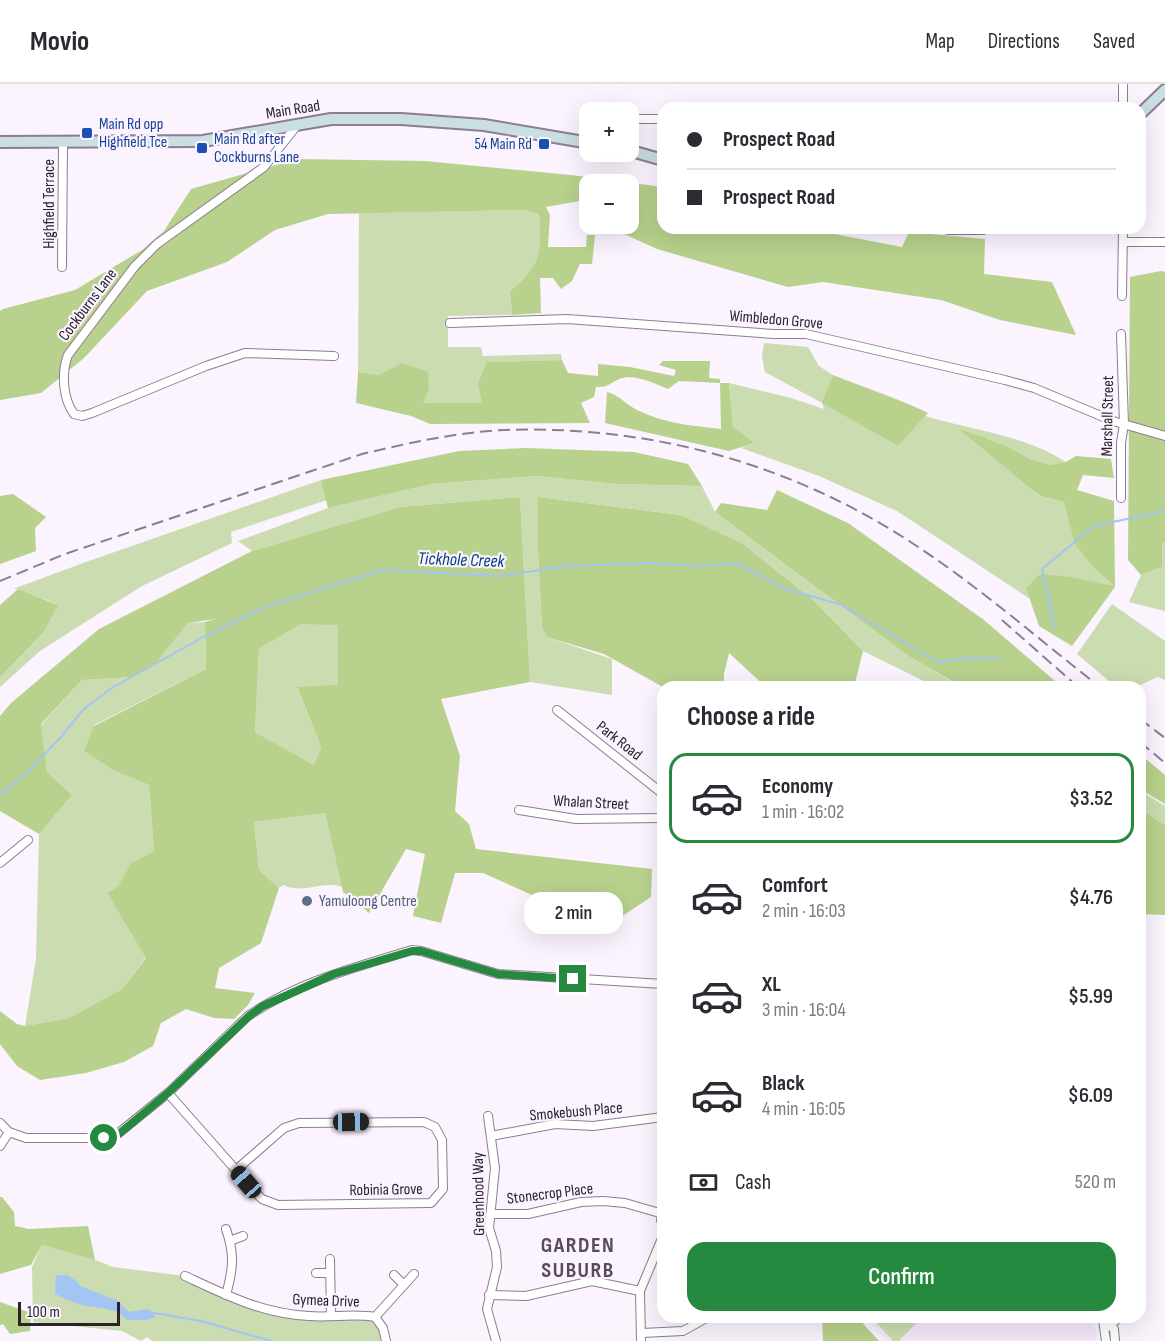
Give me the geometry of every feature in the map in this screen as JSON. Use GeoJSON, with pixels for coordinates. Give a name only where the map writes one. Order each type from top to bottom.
{"type":"FeatureCollection","features":[{"type":"Feature","properties":{"kind":"main road"},"geometry":{"type":"LineString","coordinates":[[1146,108],[1165,90]]}},
{"type":"Feature","properties":{"kind":"main road","name":"Main Road"},"geometry":{"type":"LineString","coordinates":[[0,142],[203,141],[331,119],[401,119],[484,125],[579,141]]}},
{"type":"Feature","properties":{"kind":"main road"},"geometry":{"type":"LineString","coordinates":[[639,153],[657,158]]}},
{"type":"Feature","properties":{"kind":"street"},"geometry":{"type":"LineString","coordinates":[[1123,84],[1123,102]]}},
{"type":"Feature","properties":{"kind":"street"},"geometry":{"type":"LineString","coordinates":[[639,119],[657,118]]}},
{"type":"Feature","properties":{"kind":"street","name":"Cockburns Lane"},"geometry":{"type":"LineString","coordinates":[[300,123],[264,167],[157,244],[135,266],[68,355],[65,362],[65,397],[74,414],[82,416],[206,366],[245,353],[334,356]]}},
{"type":"Feature","properties":{"kind":"street","name":"Highfield Terrace"},"geometry":{"type":"LineString","coordinates":[[62,267],[63,142]]}},
{"type":"Feature","properties":{"kind":"street"},"geometry":{"type":"LineString","coordinates":[[1122,296],[1123,234]]}},
{"type":"Feature","properties":{"kind":"street"},"geometry":{"type":"LineString","coordinates":[[1123,242],[1165,242]]}},
{"type":"Feature","properties":{"kind":"street","name":"Wimbledon Grove"},"geometry":{"type":"LineString","coordinates":[[450,323],[567,319],[773,334],[806,334],[1034,388],[1124,424],[1165,436]]}},
{"type":"Feature","properties":{"kind":"street","name":"Marshall Street"},"geometry":{"type":"LineString","coordinates":[[1121,334],[1124,424],[1121,443],[1121,498]]}},
{"type":"Feature","properties":{"kind":"street","name":"Park Road"},"geometry":{"type":"LineString","coordinates":[[557,710],[657,789]]}},
{"type":"Feature","properties":{"kind":"street","name":"Whalan Street"},"geometry":{"type":"LineString","coordinates":[[519,810],[576,819],[657,818]]}},
{"type":"Feature","properties":{"kind":"street"},"geometry":{"type":"LineString","coordinates":[[0,863],[28,840]]}},
{"type":"Feature","properties":{"kind":"street"},"geometry":{"type":"LineString","coordinates":[[0,1123],[9,1132],[26,1138],[112,1137],[127,1128],[168,1093],[249,1016],[263,1006],[334,974],[412,951],[421,951],[498,974],[657,984]]}},
{"type":"Feature","properties":{"kind":"street","name":"Robinia Grove"},"geometry":{"type":"LineString","coordinates":[[168,1093],[236,1170],[262,1199],[278,1205],[425,1204],[435,1199],[443,1189],[442,1140],[435,1127],[424,1122],[299,1123],[284,1128],[236,1170]]}},
{"type":"Feature","properties":{"kind":"street","name":"Greenhood Way"},"geometry":{"type":"LineString","coordinates":[[488,1116],[495,1168],[489,1228],[496,1251],[497,1267],[489,1294],[488,1315],[496,1341]]}},
{"type":"Feature","properties":{"kind":"street","name":"Smokebush Place"},"geometry":{"type":"LineString","coordinates":[[491,1136],[555,1124],[593,1126],[657,1118]]}},
{"type":"Feature","properties":{"kind":"street"},"geometry":{"type":"LineString","coordinates":[[0,1146],[9,1132]]}},
{"type":"Feature","properties":{"kind":"street","name":"Stonecrop Place"},"geometry":{"type":"LineString","coordinates":[[491,1214],[528,1214],[593,1201],[615,1202],[647,1210],[657,1216]]}},
{"type":"Feature","properties":{"kind":"street"},"geometry":{"type":"LineString","coordinates":[[226,1229],[230,1241],[233,1269],[226,1295]]}},
{"type":"Feature","properties":{"kind":"street"},"geometry":{"type":"LineString","coordinates":[[230,1241],[243,1236]]}},
{"type":"Feature","properties":{"kind":"street"},"geometry":{"type":"LineString","coordinates":[[657,1249],[640,1291],[642,1337],[683,1330],[696,1323]]}},
{"type":"Feature","properties":{"kind":"street"},"geometry":{"type":"LineString","coordinates":[[330,1259],[331,1315]]}},
{"type":"Feature","properties":{"kind":"street"},"geometry":{"type":"LineString","coordinates":[[316,1273],[330,1273]]}},
{"type":"Feature","properties":{"kind":"street"},"geometry":{"type":"LineString","coordinates":[[375,1317],[414,1274]]}},
{"type":"Feature","properties":{"kind":"street"},"geometry":{"type":"LineString","coordinates":[[394,1275],[404,1285]]}},
{"type":"Feature","properties":{"kind":"street","name":"Gymea Drive"},"geometry":{"type":"LineString","coordinates":[[185,1276],[269,1311],[311,1316],[361,1314],[375,1317],[383,1329],[386,1341]]}},
{"type":"Feature","properties":{"kind":"street"},"geometry":{"type":"LineString","coordinates":[[489,1294],[526,1296],[592,1281],[640,1291]]}},
{"type":"Feature","properties":{"kind":"street"},"geometry":{"type":"LineString","coordinates":[[1104,1323],[1115,1332],[1115,1341]]}},
{"type":"Feature","properties":{"kind":"street"},"geometry":{"type":"LineString","coordinates":[[1106,1341],[1107,1327],[1112,1323]]}},
{"type":"Feature","properties":{"kind":"shaded area"},"geometry":{"type":"Polygon","coordinates":[[[870,1323],[1091,1323],[1097,1331],[1096,1341],[887,1341],[870,1323]]]}},
{"type":"Feature","properties":{"kind":"green space"},"geometry":{"type":"Polygon","coordinates":[[[297,159],[425,161],[579,176],[579,201],[546,207],[550,215],[548,247],[586,247],[587,235],[595,235],[592,264],[580,264],[572,281],[561,289],[553,278],[540,278],[541,313],[512,315],[510,291],[528,273],[537,257],[540,239],[539,214],[523,210],[328,214],[275,230],[227,262],[147,291],[84,358],[41,393],[0,400],[0,311],[75,290],[142,250],[164,231],[191,189],[297,159]]]}},
{"type":"Feature","properties":{"kind":"green space"},"geometry":{"type":"Polygon","coordinates":[[[639,184],[657,186],[657,234],[834,234],[902,247],[908,234],[985,239],[984,274],[1052,282],[1076,335],[1000,320],[941,300],[823,282],[788,287],[657,249],[624,234],[639,234],[639,184]]]}},
{"type":"Feature","properties":{"kind":"green space"},"geometry":{"type":"Polygon","coordinates":[[[523,210],[539,214],[539,249],[534,265],[510,291],[512,315],[448,316],[448,347],[481,347],[483,356],[561,354],[562,360],[487,362],[483,403],[423,403],[379,375],[358,372],[359,213],[523,210]]]}},
{"type":"Feature","properties":{"kind":"green space"},"geometry":{"type":"Polygon","coordinates":[[[1165,272],[1165,541],[1162,544],[1162,567],[1141,575],[1128,560],[1130,277],[1165,272]]]}},
{"type":"Feature","properties":{"kind":"green space"},"geometry":{"type":"Polygon","coordinates":[[[764,343],[808,347],[819,366],[833,375],[823,403],[898,446],[925,416],[1015,439],[1033,445],[1066,462],[1050,465],[1030,459],[1007,446],[988,439],[1039,496],[1064,502],[1095,569],[1115,587],[1071,577],[1026,588],[1030,599],[897,511],[819,476],[741,448],[753,443],[733,427],[729,383],[791,398],[824,409],[822,403],[765,372],[762,357],[764,343]]]}},
{"type":"Feature","properties":{"kind":"green space"},"geometry":{"type":"Polygon","coordinates":[[[562,360],[568,373],[598,376],[598,364],[630,367],[674,376],[676,370],[659,365],[663,361],[710,361],[709,378],[720,379],[720,383],[679,381],[668,389],[637,378],[625,377],[606,386],[596,387],[594,397],[581,403],[590,423],[430,424],[411,416],[356,403],[358,372],[379,375],[402,363],[428,372],[429,389],[423,403],[482,403],[478,383],[487,362],[562,360]]]}},
{"type":"Feature","properties":{"kind":"green space"},"geometry":{"type":"Polygon","coordinates":[[[833,375],[928,413],[898,446],[822,403],[833,375]]]}},
{"type":"Feature","properties":{"kind":"green space"},"geometry":{"type":"Polygon","coordinates":[[[720,383],[729,383],[733,427],[754,443],[729,451],[605,423],[607,392],[616,395],[639,411],[658,418],[721,429],[720,383]]]}},
{"type":"Feature","properties":{"kind":"green space"},"geometry":{"type":"Polygon","coordinates":[[[959,429],[1007,446],[1030,459],[1050,465],[1066,462],[1076,456],[1111,459],[1114,478],[1083,475],[1077,490],[1114,501],[1115,587],[1072,646],[1039,626],[1026,588],[1040,574],[1071,577],[1114,586],[1095,569],[1075,544],[1064,502],[1040,496],[959,429]]]}},
{"type":"Feature","properties":{"kind":"green space"},"geometry":{"type":"Polygon","coordinates":[[[526,448],[634,452],[688,464],[702,486],[616,484],[537,476],[432,484],[328,508],[321,480],[459,451],[526,448]]]}},
{"type":"Feature","properties":{"kind":"green space"},"geometry":{"type":"Polygon","coordinates":[[[537,476],[616,484],[702,486],[715,512],[910,657],[952,681],[924,681],[863,651],[813,600],[742,543],[681,515],[538,497],[542,628],[547,637],[612,659],[612,695],[530,682],[520,497],[400,507],[252,551],[238,541],[328,508],[432,484],[537,476]]]}},
{"type":"Feature","properties":{"kind":"green space"},"geometry":{"type":"Polygon","coordinates":[[[321,480],[327,500],[231,532],[232,543],[142,586],[40,651],[0,687],[0,677],[43,633],[57,604],[13,589],[321,480]]]}},
{"type":"Feature","properties":{"kind":"green space"},"geometry":{"type":"Polygon","coordinates":[[[777,490],[848,523],[984,620],[1055,681],[952,681],[910,657],[715,512],[721,503],[767,510],[777,490]]]}},
{"type":"Feature","properties":{"kind":"green space"},"geometry":{"type":"Polygon","coordinates":[[[13,494],[46,517],[35,528],[36,551],[0,564],[0,496],[13,494]]]}},
{"type":"Feature","properties":{"kind":"green space"},"geometry":{"type":"Polygon","coordinates":[[[520,497],[530,682],[441,699],[460,756],[455,811],[469,824],[476,849],[652,869],[651,897],[618,919],[563,913],[559,933],[539,932],[541,899],[483,873],[455,873],[441,923],[413,916],[425,854],[406,849],[369,913],[343,892],[325,813],[254,822],[259,870],[279,888],[261,943],[219,968],[215,988],[255,993],[248,1005],[234,1019],[214,1018],[186,1009],[161,1023],[153,1046],[124,1062],[86,1073],[40,1080],[17,1066],[0,1044],[0,1011],[17,1024],[25,1026],[69,1018],[122,989],[146,958],[107,893],[118,886],[131,863],[154,851],[149,785],[117,772],[84,751],[94,726],[206,669],[205,622],[216,619],[188,623],[156,663],[133,677],[82,680],[41,724],[47,772],[72,795],[39,834],[0,811],[0,716],[11,703],[99,629],[252,551],[400,507],[520,497]],[[301,624],[259,649],[255,732],[314,765],[321,747],[297,687],[338,685],[338,625],[301,624]]]}},
{"type":"Feature","properties":{"kind":"green space"},"geometry":{"type":"Polygon","coordinates":[[[538,497],[681,515],[742,543],[813,600],[863,651],[856,681],[759,681],[729,653],[724,681],[657,681],[657,684],[604,654],[547,637],[542,628],[538,497]]]}},
{"type":"Feature","properties":{"kind":"green space"},"geometry":{"type":"Polygon","coordinates":[[[1165,541],[1165,611],[1129,602],[1141,575],[1162,567],[1162,544],[1165,541]]]}},
{"type":"Feature","properties":{"kind":"green space"},"geometry":{"type":"Polygon","coordinates":[[[18,589],[58,605],[43,633],[0,677],[0,605],[18,589]]]}},
{"type":"Feature","properties":{"kind":"green space"},"geometry":{"type":"Polygon","coordinates":[[[1112,604],[1165,641],[1165,680],[1158,677],[1146,682],[1109,681],[1077,654],[1112,604]]]}},
{"type":"Feature","properties":{"kind":"green space"},"geometry":{"type":"Polygon","coordinates":[[[205,622],[206,669],[94,725],[117,772],[149,785],[154,851],[131,863],[118,886],[107,893],[146,957],[122,989],[69,1018],[25,1026],[36,959],[39,834],[72,795],[47,772],[41,725],[82,680],[133,677],[156,663],[188,623],[205,622]]]}},
{"type":"Feature","properties":{"kind":"green space"},"geometry":{"type":"Polygon","coordinates":[[[301,624],[338,624],[338,686],[297,688],[321,747],[314,765],[255,732],[259,649],[301,624]]]}},
{"type":"Feature","properties":{"kind":"green space"},"geometry":{"type":"Polygon","coordinates":[[[1146,759],[1165,775],[1165,804],[1146,793],[1146,759]]]}},
{"type":"Feature","properties":{"kind":"green space"},"geometry":{"type":"Polygon","coordinates":[[[1146,795],[1165,806],[1165,825],[1146,813],[1146,795]]]}},
{"type":"Feature","properties":{"kind":"green space"},"geometry":{"type":"Polygon","coordinates":[[[325,813],[342,887],[327,885],[298,889],[284,885],[279,888],[259,870],[254,822],[325,813]]]}},
{"type":"Feature","properties":{"kind":"green space"},"geometry":{"type":"Polygon","coordinates":[[[1146,813],[1165,825],[1165,915],[1146,914],[1146,813]]]}},
{"type":"Feature","properties":{"kind":"green space"},"geometry":{"type":"Polygon","coordinates":[[[0,1197],[14,1212],[15,1226],[29,1229],[88,1226],[95,1260],[42,1245],[31,1265],[0,1274],[0,1197]]]}},
{"type":"Feature","properties":{"kind":"green space"},"geometry":{"type":"Polygon","coordinates":[[[42,1245],[113,1267],[185,1276],[269,1311],[375,1317],[386,1341],[152,1341],[147,1337],[141,1341],[122,1331],[33,1322],[32,1267],[42,1245]]]}},
{"type":"Feature","properties":{"kind":"green space"},"geometry":{"type":"Polygon","coordinates":[[[0,1302],[31,1313],[30,1331],[10,1334],[3,1324],[0,1325],[0,1302]]]}},
{"type":"Feature","properties":{"kind":"green space"},"geometry":{"type":"Polygon","coordinates":[[[822,1323],[862,1323],[879,1341],[823,1341],[822,1323]]]}},
{"type":"Feature","properties":{"kind":"green space"},"geometry":{"type":"Polygon","coordinates":[[[876,1323],[916,1323],[899,1341],[893,1341],[876,1323]]]}},
{"type":"Feature","properties":{"kind":"water"},"geometry":{"type":"Polygon","coordinates":[[[56,1275],[67,1275],[80,1286],[118,1301],[129,1312],[147,1309],[154,1313],[155,1317],[146,1320],[127,1320],[112,1310],[72,1302],[55,1294],[56,1275]]]}},
{"type":"Feature","properties":{"kind":"waterway","name":"Tickhole Creek"},"geometry":{"type":"LineString","coordinates":[[1055,628],[1042,569],[1094,526],[1165,511]]}},
{"type":"Feature","properties":{"kind":"waterway","name":"Tickhole Creek"},"geometry":{"type":"LineString","coordinates":[[0,795],[25,774],[84,709],[110,689],[205,636],[265,607],[382,570],[502,576],[566,566],[653,563],[697,566],[738,563],[782,588],[839,604],[938,662],[973,658],[1002,659]]}},
{"type":"Feature","properties":{"kind":"waterway"},"geometry":{"type":"LineString","coordinates":[[154,1313],[201,1321],[271,1341]]}},
{"type":"Feature","properties":{"kind":"railway"},"geometry":{"type":"LineString","coordinates":[[0,581],[65,554],[362,454],[433,439],[487,431],[559,430],[612,434],[664,442],[716,454],[766,470],[816,490],[863,514],[909,541],[958,575],[1092,681]]}},
{"type":"Feature","properties":{"kind":"railway"},"geometry":{"type":"LineString","coordinates":[[1002,620],[1071,681]]}},
{"type":"Feature","properties":{"kind":"railway"},"geometry":{"type":"LineString","coordinates":[[1146,724],[1165,738]]}},
{"type":"Feature","properties":{"kind":"railway"},"geometry":{"type":"LineString","coordinates":[[1146,747],[1165,763]]}},
{"type":"Feature","properties":{"kind":"place","name":"Main Rd opp Highfield Tce"},"geometry":{"type":"Point","coordinates":[87,133]}},
{"type":"Feature","properties":{"kind":"place","name":"54 Main Rd"},"geometry":{"type":"Point","coordinates":[544,144]}},
{"type":"Feature","properties":{"kind":"place","name":"Main Rd after Cockburns Lane"},"geometry":{"type":"Point","coordinates":[202,148]}},
{"type":"Feature","properties":{"kind":"place","name":"Yamuloong Centre"},"geometry":{"type":"Point","coordinates":[307,901]}},
{"type":"Feature","properties":{"kind":"district","name":"GARDEN SUBURB"},"geometry":{"type":"Point","coordinates":[578,1258]}},
{"type":"Feature","properties":{"kind":"route"},"geometry":{"type":"LineString","coordinates":[[104,1138],[120,1133],[168,1093],[249,1016],[263,1006],[334,974],[412,951],[421,951],[498,974],[573,979]]}}]}
